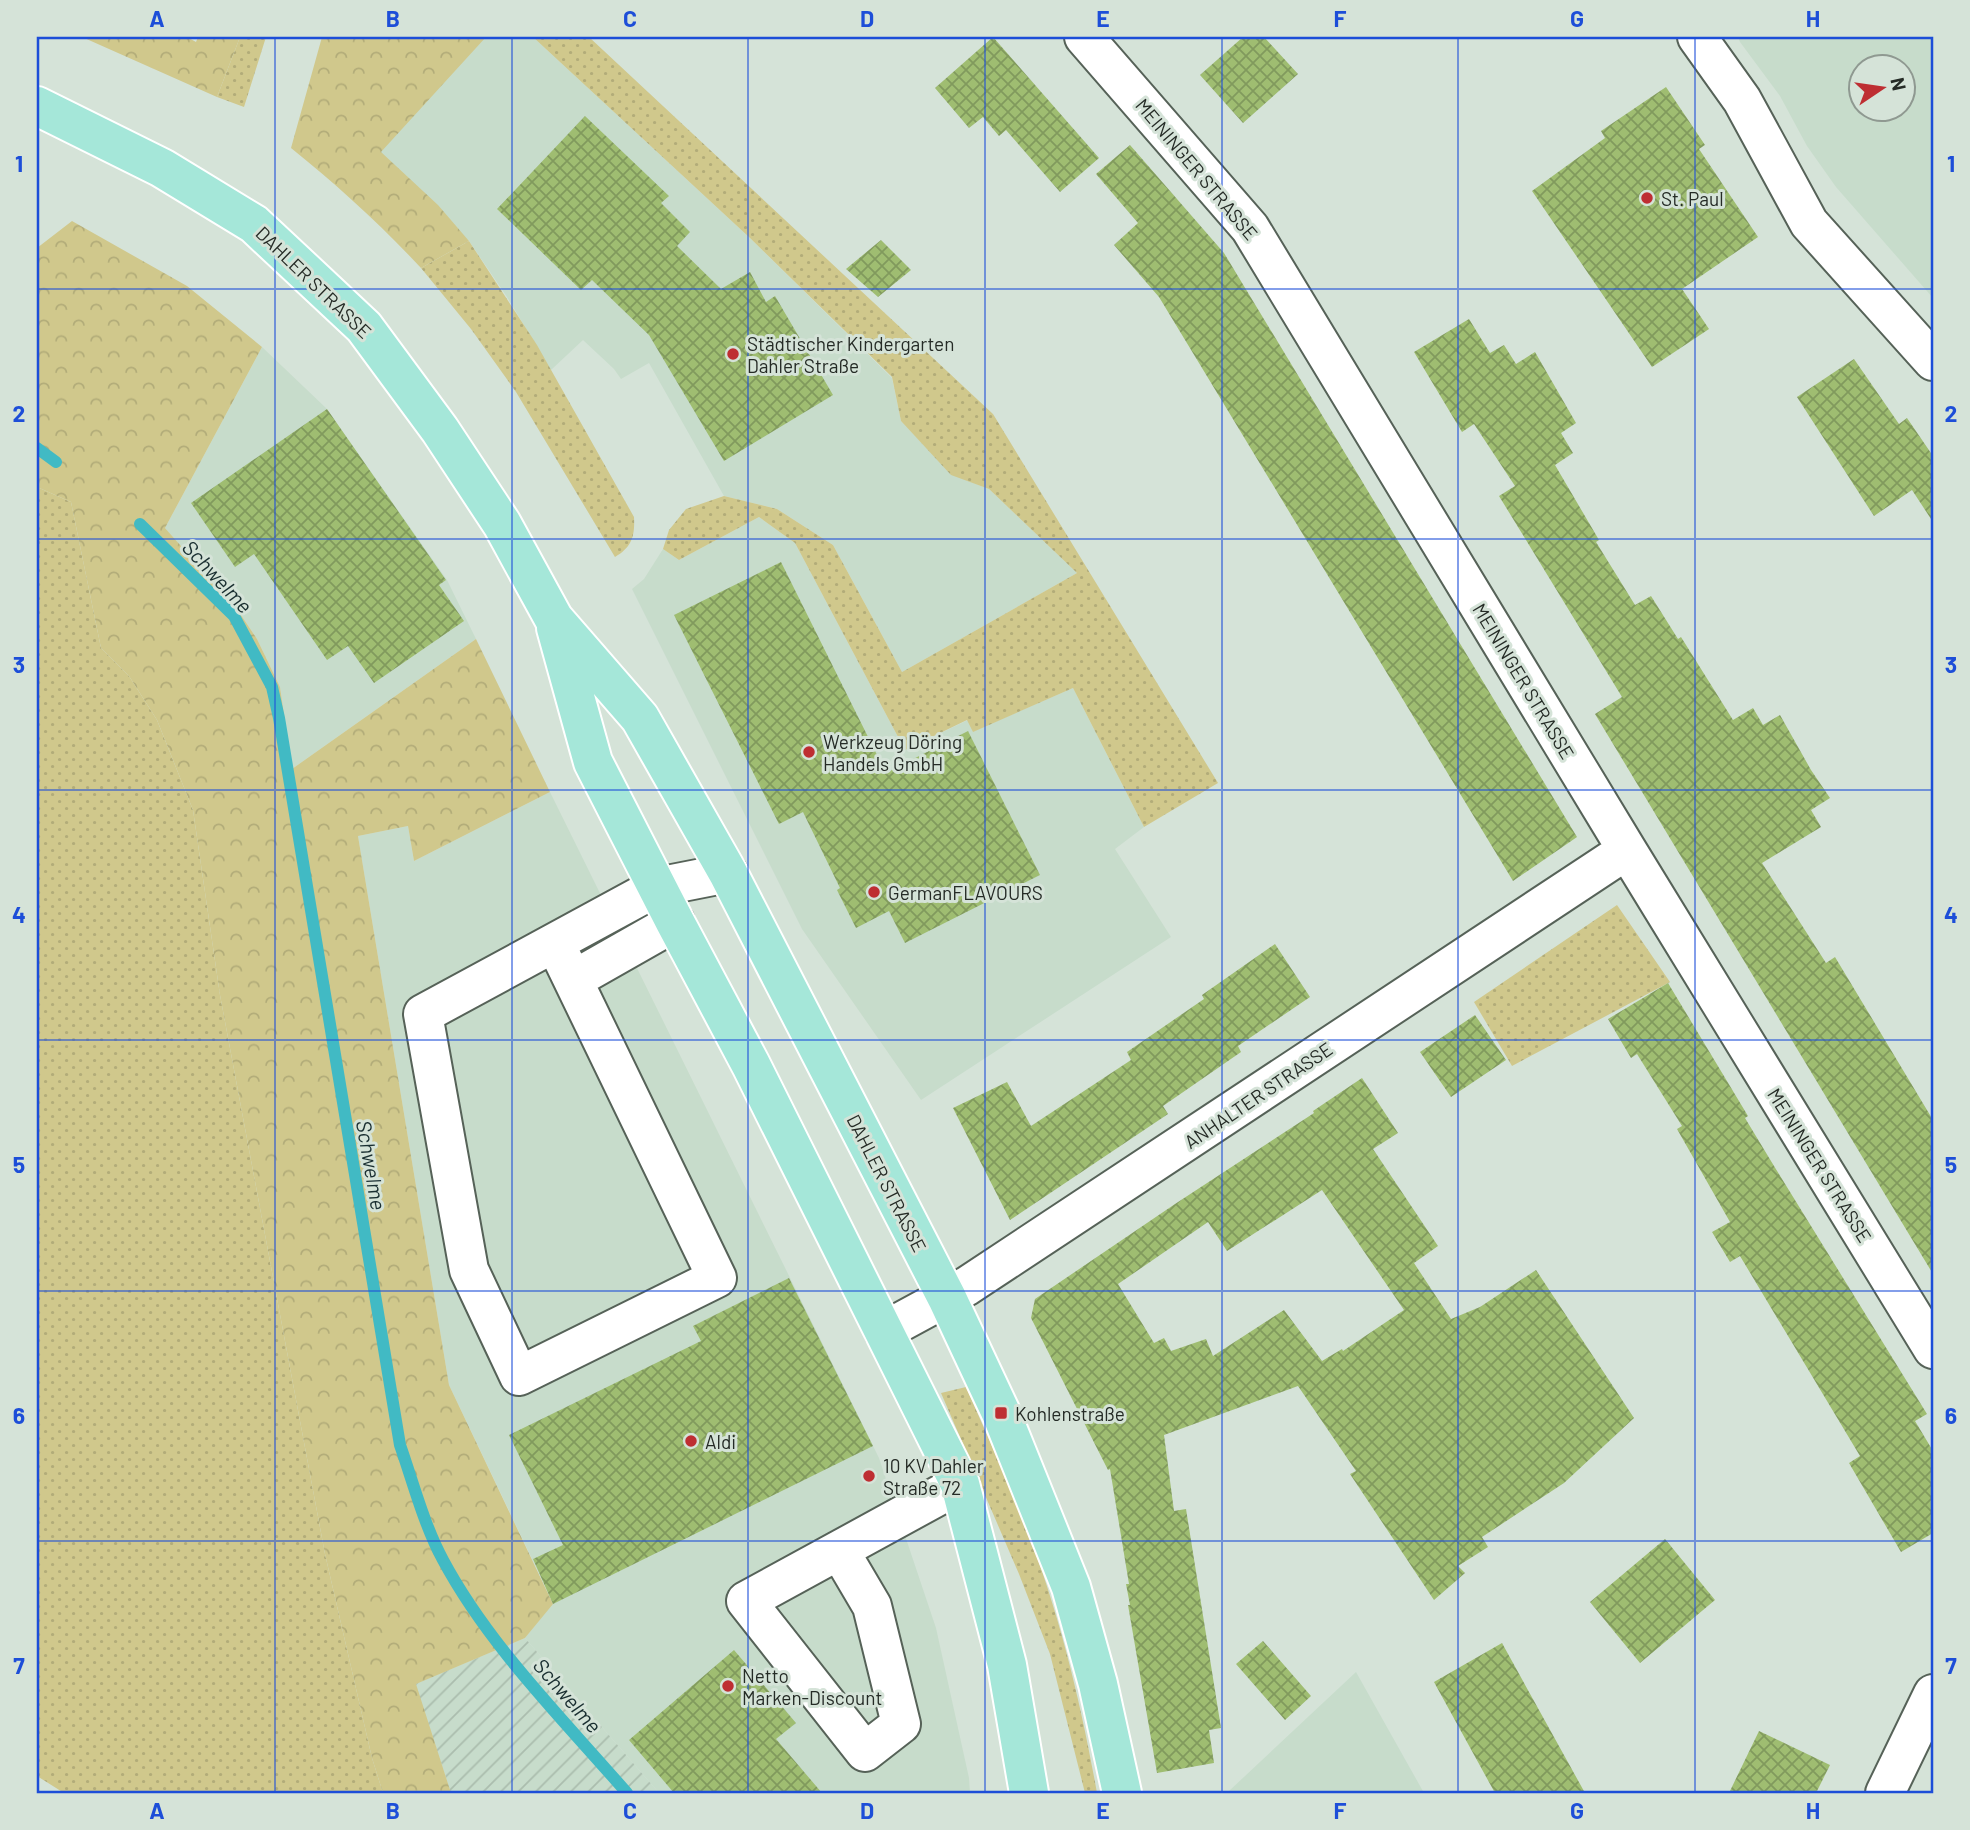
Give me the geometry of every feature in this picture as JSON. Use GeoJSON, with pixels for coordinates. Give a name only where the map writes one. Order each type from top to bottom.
{"type":"FeatureCollection","features":[{"type":"Feature","properties":{"kind":"main road","name":"DAHLER STRASSE"},"geometry":{"type":"LineString","coordinates":[[37,106],[162,167],[254,223],[364,327],[440,430],[502,524],[554,619],[640,718],[728,873],[947,1298],[1002,1413],[1071,1587],[1098,1684],[1122,1793]]}},
{"type":"Feature","properties":{"kind":"main road","name":"DAHLER STRASSE"},"geometry":{"type":"LineString","coordinates":[[554,619],[593,762],[674,922],[751,1065],[960,1484],[1007,1665],[1029,1793]]}},
{"type":"Feature","properties":{"kind":"street","name":"MEININGER STRASSE"},"geometry":{"type":"LineString","coordinates":[[1084,37],[1250,228],[1626,850],[1933,1349]]}},
{"type":"Feature","properties":{"kind":"street"},"geometry":{"type":"LineString","coordinates":[[1697,37],[1742,100],[1809,223],[1933,361]]}},
{"type":"Feature","properties":{"kind":"street","name":"ANHALTER STRASSE"},"geometry":{"type":"LineString","coordinates":[[884,1331],[947,1298],[1626,850]]}},
{"type":"Feature","properties":{"kind":"street"},"geometry":{"type":"LineString","coordinates":[[555,943],[717,1278],[519,1376],[469,1270],[423,1014],[657,887],[728,873]]}},
{"type":"Feature","properties":{"kind":"street"},"geometry":{"type":"LineString","coordinates":[[573,980],[674,922]]}},
{"type":"Feature","properties":{"kind":"street"},"geometry":{"type":"LineString","coordinates":[[839,1550],[873,1606],[901,1724],[864,1752],[746,1601],[839,1550],[960,1484]]}},
{"type":"Feature","properties":{"kind":"street"},"geometry":{"type":"LineString","coordinates":[[1885,1793],[1933,1693]]}},
{"type":"Feature","properties":{"kind":"shaded area","name":"Städtischer Kindergarten Dahler Straße"},"geometry":{"type":"Polygon","coordinates":[[[366,37],[533,37],[750,238],[892,378],[901,421],[951,474],[989,489],[1077,573],[902,672],[833,545],[777,509],[724,496],[649,363],[621,379],[583,340],[551,370],[469,241],[361,135],[366,37]]]}},
{"type":"Feature","properties":{"kind":"shaded area"},"geometry":{"type":"Polygon","coordinates":[[[1738,37],[1933,37],[1933,298],[1836,187],[1807,146],[1780,96],[1738,37]]]}},
{"type":"Feature","properties":{"kind":"shaded area"},"geometry":{"type":"Polygon","coordinates":[[[262,347],[326,408],[447,580],[476,639],[292,769],[280,687],[257,639],[237,609],[165,528],[262,347]]]}},
{"type":"Feature","properties":{"kind":"shaded area"},"geometry":{"type":"Polygon","coordinates":[[[759,517],[795,543],[905,750],[968,720],[974,731],[1073,688],[1144,827],[1115,849],[1171,937],[921,1100],[802,929],[632,589],[644,579],[663,549],[679,560],[759,517]]]}},
{"type":"Feature","properties":{"kind":"shaded area"},"geometry":{"type":"Polygon","coordinates":[[[550,792],[879,1458],[936,1628],[970,1793],[659,1793],[525,1638],[553,1603],[449,1385],[358,836],[408,826],[414,861],[550,792]]]}},
{"type":"Feature","properties":{"kind":"shaded area"},"geometry":{"type":"Polygon","coordinates":[[[525,1638],[659,1793],[451,1793],[415,1684],[525,1638]]]}},
{"type":"Feature","properties":{"kind":"shaded area"},"geometry":{"type":"Polygon","coordinates":[[[1356,1672],[1424,1793],[1220,1793],[1229,1791],[1356,1672]]]}},
{"type":"Feature","properties":{"kind":"green space"},"geometry":{"type":"Polygon","coordinates":[[[82,37],[187,37],[196,42],[198,37],[240,37],[217,97],[82,37]]]}},
{"type":"Feature","properties":{"kind":"green space"},"geometry":{"type":"Polygon","coordinates":[[[240,37],[266,37],[244,107],[217,97],[240,37]]]}},
{"type":"Feature","properties":{"kind":"green space"},"geometry":{"type":"Polygon","coordinates":[[[322,37],[486,37],[381,152],[438,205],[469,241],[421,268],[358,205],[291,148],[322,37]]]}},
{"type":"Feature","properties":{"kind":"green space"},"geometry":{"type":"Polygon","coordinates":[[[533,37],[589,37],[993,414],[1218,783],[1144,827],[1073,688],[973,732],[967,720],[905,750],[795,543],[759,517],[679,560],[663,549],[669,530],[686,509],[724,496],[777,509],[833,545],[902,672],[1077,573],[989,489],[951,475],[901,421],[892,377],[750,238],[533,37]]]}},
{"type":"Feature","properties":{"kind":"green space"},"geometry":{"type":"Polygon","coordinates":[[[72,221],[187,286],[262,347],[165,528],[237,609],[257,639],[280,687],[292,769],[476,639],[550,792],[414,861],[408,826],[358,836],[449,1385],[553,1604],[525,1638],[416,1684],[451,1793],[383,1793],[372,1758],[325,1554],[220,995],[193,810],[157,720],[129,676],[101,648],[71,502],[37,487],[37,248],[72,221]]]}},
{"type":"Feature","properties":{"kind":"green space"},"geometry":{"type":"Polygon","coordinates":[[[469,241],[537,345],[634,517],[631,540],[615,557],[516,392],[471,329],[421,268],[469,241]]]}},
{"type":"Feature","properties":{"kind":"green space"},"geometry":{"type":"Polygon","coordinates":[[[37,487],[71,502],[101,648],[129,676],[157,720],[193,810],[220,995],[325,1554],[372,1758],[383,1793],[64,1793],[37,1776],[37,487]]]}},
{"type":"Feature","properties":{"kind":"green space"},"geometry":{"type":"Polygon","coordinates":[[[1617,905],[1670,982],[1512,1066],[1474,1002],[1617,905]]]}},
{"type":"Feature","properties":{"kind":"green space"},"geometry":{"type":"Polygon","coordinates":[[[966,1387],[1018,1508],[1059,1624],[1084,1725],[1097,1793],[1085,1793],[1050,1654],[1019,1574],[941,1393],[966,1387]]]}},
{"type":"Feature","properties":{"kind":"building"},"geometry":{"type":"Polygon","coordinates":[[[993,37],[1099,158],[1060,192],[1006,130],[999,136],[983,117],[969,128],[935,88],[993,37]]]}},
{"type":"Feature","properties":{"kind":"building"},"geometry":{"type":"Polygon","coordinates":[[[1243,37],[1264,37],[1298,74],[1243,123],[1200,75],[1243,37]]]}},
{"type":"Feature","properties":{"kind":"building","name":"St. Paul"},"geometry":{"type":"Polygon","coordinates":[[[1666,87],[1705,145],[1699,149],[1758,237],[1682,289],[1709,329],[1652,367],[1532,191],[1605,138],[1601,131],[1666,87]]]}},
{"type":"Feature","properties":{"kind":"building"},"geometry":{"type":"Polygon","coordinates":[[[585,116],[669,196],[661,203],[690,232],[677,246],[721,289],[750,272],[766,302],[775,296],[833,395],[724,461],[649,335],[592,280],[581,290],[497,209],[585,116]]]}},
{"type":"Feature","properties":{"kind":"building"},"geometry":{"type":"Polygon","coordinates":[[[1130,145],[1224,253],[1577,837],[1513,881],[1159,297],[1114,245],[1138,223],[1096,174],[1130,145]]]}},
{"type":"Feature","properties":{"kind":"building"},"geometry":{"type":"Polygon","coordinates":[[[881,240],[911,270],[878,297],[846,269],[881,240]]]}},
{"type":"Feature","properties":{"kind":"building"},"geometry":{"type":"Polygon","coordinates":[[[1469,319],[1490,353],[1504,345],[1516,364],[1535,352],[1576,423],[1561,433],[1573,453],[1555,465],[1599,540],[1596,542],[1635,605],[1651,596],[1678,639],[1681,637],[1733,720],[1753,708],[1763,725],[1780,715],[1830,798],[1811,810],[1821,827],[1762,863],[1826,963],[1835,957],[1933,1120],[1933,1274],[1595,714],[1622,697],[1499,496],[1515,486],[1474,424],[1462,432],[1414,352],[1469,319]]]}},
{"type":"Feature","properties":{"kind":"building"},"geometry":{"type":"Polygon","coordinates":[[[1854,359],[1899,424],[1907,418],[1933,456],[1933,522],[1912,490],[1874,516],[1797,397],[1854,359]]]}},
{"type":"Feature","properties":{"kind":"building"},"geometry":{"type":"Polygon","coordinates":[[[327,409],[446,580],[439,585],[464,621],[374,683],[348,646],[327,660],[254,554],[235,567],[191,503],[327,409]]]}},
{"type":"Feature","properties":{"kind":"building","name":"Werkzeug Döring Handels GmbH"},"geometry":{"type":"Polygon","coordinates":[[[781,562],[886,773],[968,731],[1040,875],[905,943],[889,911],[856,928],[803,812],[779,824],[674,615],[781,562]]]}},
{"type":"Feature","properties":{"kind":"building"},"geometry":{"type":"Polygon","coordinates":[[[1275,944],[1310,997],[1238,1046],[1241,1052],[1163,1106],[1168,1114],[1010,1220],[953,1108],[1007,1082],[1031,1126],[1131,1060],[1127,1052],[1204,999],[1202,995],[1275,944]]]}},
{"type":"Feature","properties":{"kind":"building"},"geometry":{"type":"Polygon","coordinates":[[[1668,983],[1748,1116],[1745,1118],[1927,1414],[1915,1421],[1933,1451],[1933,1533],[1901,1552],[1849,1463],[1860,1456],[1740,1256],[1730,1262],[1712,1232],[1730,1222],[1677,1129],[1682,1126],[1637,1054],[1631,1058],[1608,1019],[1668,983]]]}},
{"type":"Feature","properties":{"kind":"building"},"geometry":{"type":"Polygon","coordinates":[[[1475,1015],[1506,1060],[1451,1097],[1420,1052],[1475,1015]]]}},
{"type":"Feature","properties":{"kind":"building"},"geometry":{"type":"Polygon","coordinates":[[[1362,1078],[1398,1133],[1373,1149],[1438,1246],[1414,1263],[1451,1319],[1480,1307],[1536,1270],[1634,1418],[1564,1483],[1482,1537],[1488,1547],[1458,1566],[1465,1573],[1434,1600],[1350,1474],[1356,1471],[1298,1386],[1164,1435],[1174,1511],[1186,1509],[1221,1728],[1209,1730],[1214,1763],[1157,1773],[1128,1605],[1126,1584],[1129,1584],[1110,1469],[1108,1470],[1031,1318],[1035,1299],[1314,1113],[1313,1111],[1362,1078]],[[1322,1190],[1227,1251],[1208,1222],[1118,1284],[1154,1343],[1164,1338],[1171,1351],[1206,1339],[1213,1356],[1284,1310],[1322,1361],[1342,1349],[1343,1351],[1404,1310],[1322,1190]]]}},
{"type":"Feature","properties":{"kind":"building","name":"Aldi"},"geometry":{"type":"Polygon","coordinates":[[[789,1278],[873,1446],[553,1604],[533,1559],[563,1545],[509,1435],[701,1341],[693,1326],[789,1278]]]}},
{"type":"Feature","properties":{"kind":"building"},"geometry":{"type":"Polygon","coordinates":[[[1665,1539],[1715,1600],[1640,1663],[1590,1602],[1665,1539]]]}},
{"type":"Feature","properties":{"kind":"building"},"geometry":{"type":"Polygon","coordinates":[[[1263,1641],[1311,1696],[1285,1720],[1236,1664],[1263,1641]]]}},
{"type":"Feature","properties":{"kind":"building"},"geometry":{"type":"Polygon","coordinates":[[[1502,1643],[1585,1793],[1495,1793],[1434,1682],[1502,1643]]]}},
{"type":"Feature","properties":{"kind":"building","name":"Netto Marken-Discount"},"geometry":{"type":"Polygon","coordinates":[[[734,1650],[796,1723],[776,1739],[822,1793],[674,1793],[629,1740],[734,1650]]]}},
{"type":"Feature","properties":{"kind":"building"},"geometry":{"type":"Polygon","coordinates":[[[1759,1731],[1830,1765],[1816,1793],[1729,1793],[1759,1731]]]}},
{"type":"Feature","properties":{"kind":"waterway","name":"Schwelme"},"geometry":{"type":"LineString","coordinates":[[37,448],[56,462]]}},
{"type":"Feature","properties":{"kind":"waterway","name":"Schwelme"},"geometry":{"type":"LineString","coordinates":[[140,524],[234,616],[272,687],[400,1445],[424,1518],[443,1560],[482,1622],[528,1681],[627,1793]]}},
{"type":"Feature","properties":{"kind":"place","name":"St. Paul"},"geometry":{"type":"Point","coordinates":[1647,198]}},
{"type":"Feature","properties":{"kind":"place","name":"Städtischer Kindergarten Dahler Straße"},"geometry":{"type":"Point","coordinates":[733,354]}},
{"type":"Feature","properties":{"kind":"place","name":"Werkzeug Döring Handels GmbH"},"geometry":{"type":"Point","coordinates":[809,752]}},
{"type":"Feature","properties":{"kind":"place","name":"GermanFLAVOURS"},"geometry":{"type":"Point","coordinates":[874,892]}},
{"type":"Feature","properties":{"kind":"place","name":"Kohlenstraße"},"geometry":{"type":"Point","coordinates":[1001,1413]}},
{"type":"Feature","properties":{"kind":"place","name":"Aldi"},"geometry":{"type":"Point","coordinates":[691,1441]}},
{"type":"Feature","properties":{"kind":"place","name":"10 KV Dahler Straße 72"},"geometry":{"type":"Point","coordinates":[869,1476]}},
{"type":"Feature","properties":{"kind":"place","name":"Netto Marken-Discount"},"geometry":{"type":"Point","coordinates":[728,1686]}}]}
